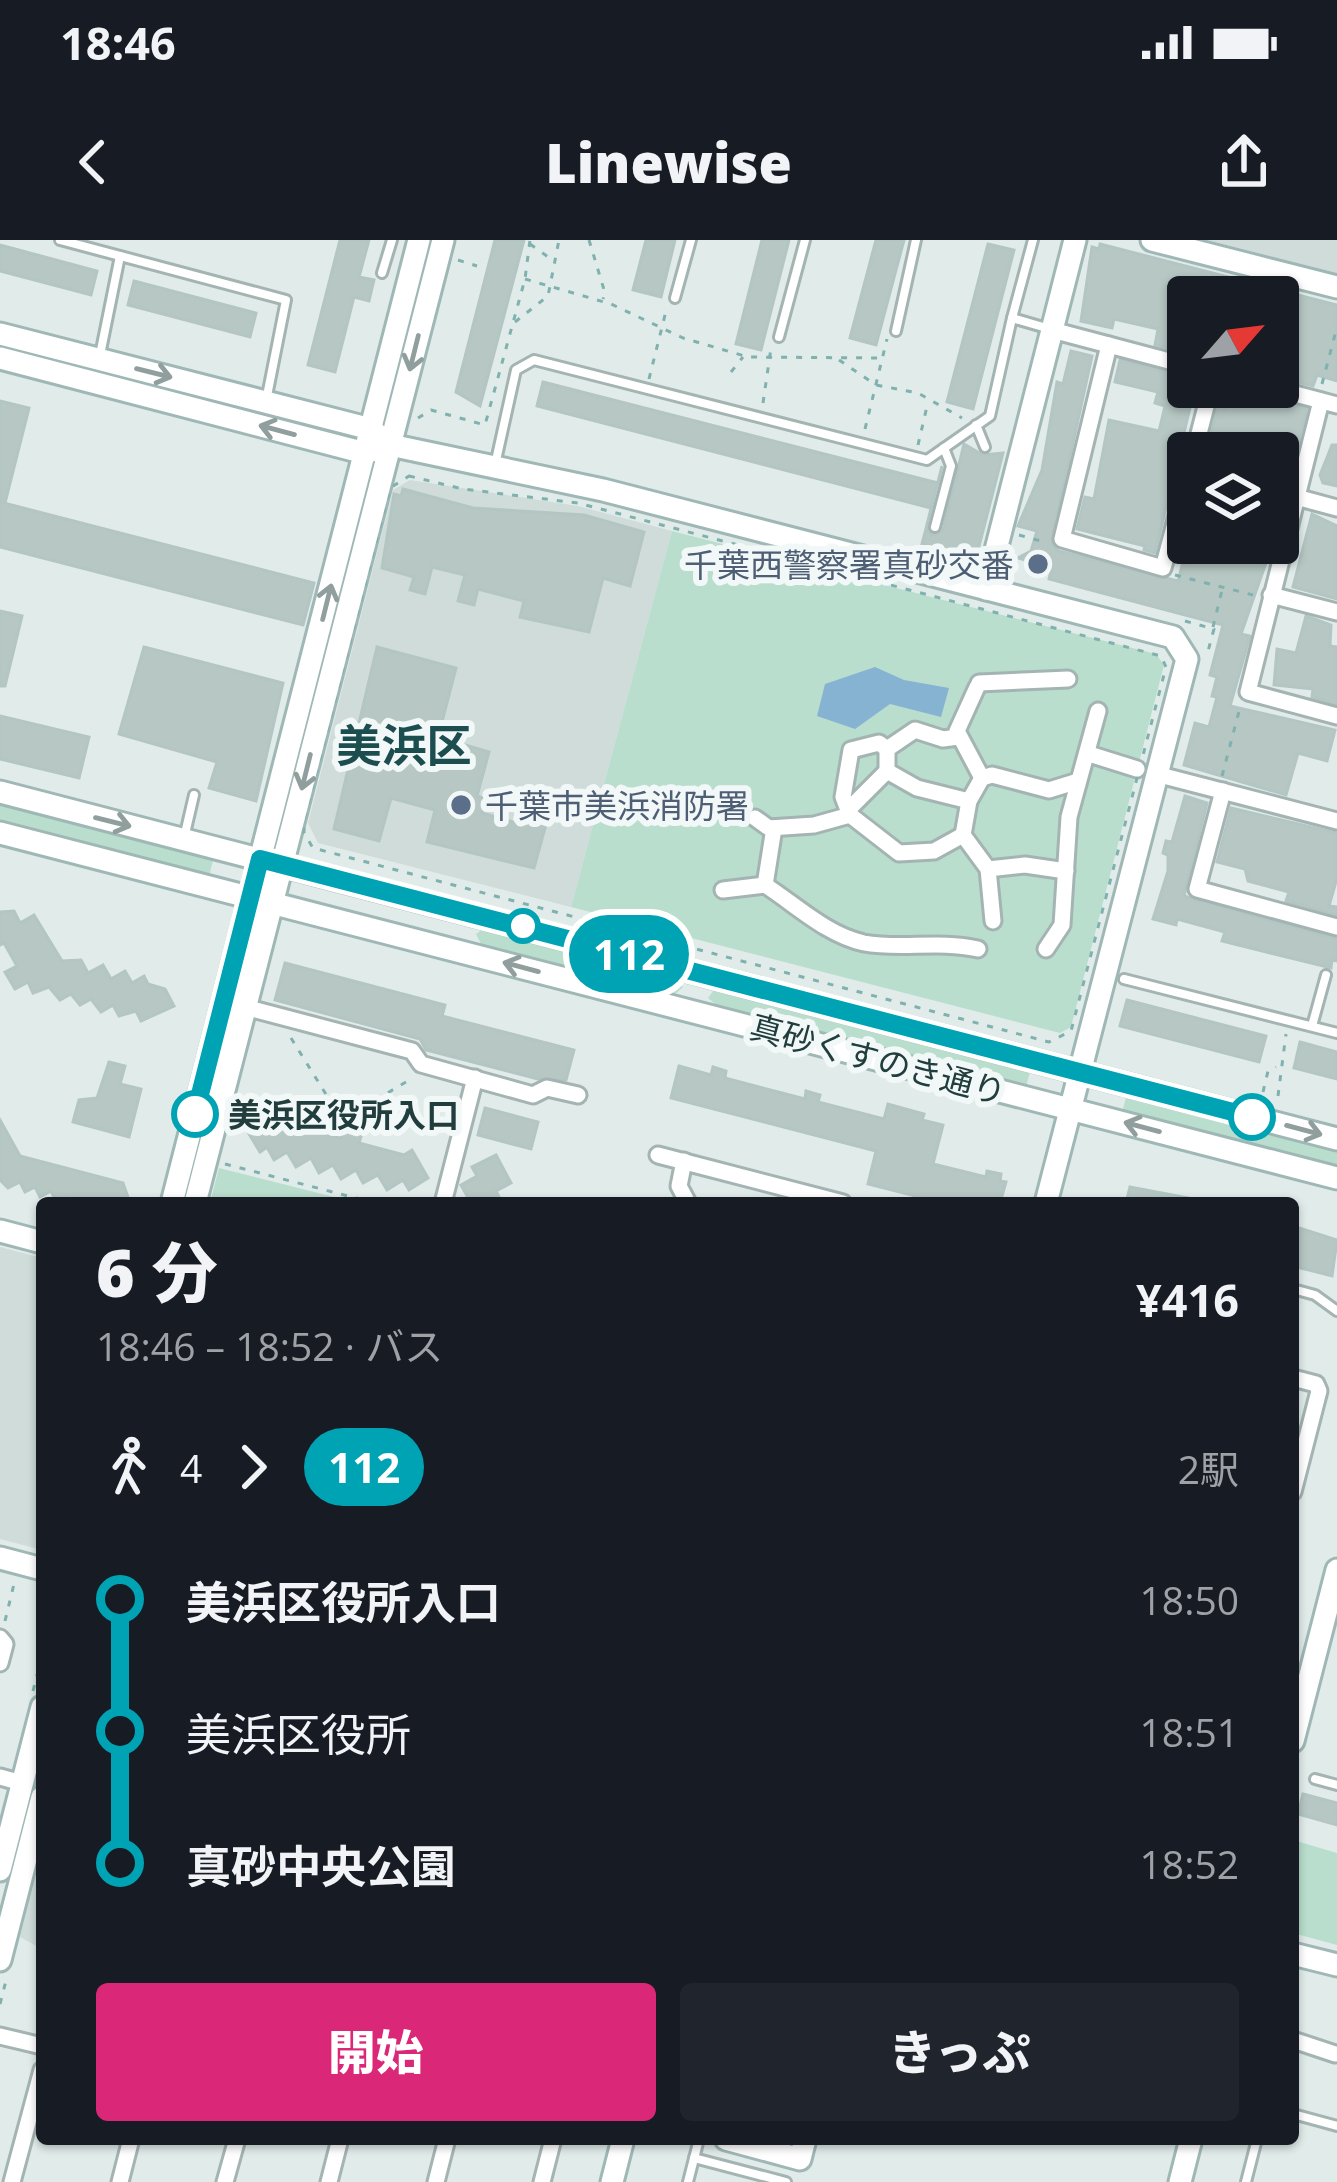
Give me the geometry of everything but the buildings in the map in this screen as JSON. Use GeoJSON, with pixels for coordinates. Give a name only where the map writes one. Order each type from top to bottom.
{"type":"FeatureCollection","features":[{"type":"Feature","properties":{"kind":"street"},"geometry":{"type":"LineString","coordinates":[[196,1197],[365,453],[419,240]]}},
{"type":"Feature","properties":{"kind":"street"},"geometry":{"type":"LineString","coordinates":[[986,589],[1075,240]]}},
{"type":"Feature","properties":{"kind":"street"},"geometry":{"type":"LineString","coordinates":[[1152,240],[1337,287]]}},
{"type":"Feature","properties":{"kind":"street"},"geometry":{"type":"LineString","coordinates":[[271,861],[447,249]]}},
{"type":"Feature","properties":{"kind":"street"},"geometry":{"type":"LineString","coordinates":[[1052,330],[1167,361]]}},
{"type":"Feature","properties":{"kind":"street"},"geometry":{"type":"LineString","coordinates":[[0,334],[371,429],[390,445],[603,490],[1174,637],[1183,645],[1187,659],[1147,772],[1048,1197]]}},
{"type":"Feature","properties":{"kind":"street"},"geometry":{"type":"LineString","coordinates":[[1108,346],[1062,538],[1163,568],[1167,553]]}},
{"type":"Feature","properties":{"kind":"street"},"geometry":{"type":"LineString","coordinates":[[0,358],[365,453],[390,445]]}},
{"type":"Feature","properties":{"kind":"street"},"geometry":{"type":"LineString","coordinates":[[1299,487],[1325,402]]}},
{"type":"Feature","properties":{"kind":"street"},"geometry":{"type":"LineString","coordinates":[[1299,498],[1337,508]]}},
{"type":"Feature","properties":{"kind":"street"},"geometry":{"type":"LineString","coordinates":[[1279,564],[1248,692],[1337,716]]}},
{"type":"Feature","properties":{"kind":"street"},"geometry":{"type":"LineString","coordinates":[[1270,597],[1337,612]]}},
{"type":"Feature","properties":{"kind":"street"},"geometry":{"type":"LineString","coordinates":[[982,778],[958,737],[959,716],[978,684],[1068,680]]}},
{"type":"Feature","properties":{"kind":"street"},"geometry":{"type":"LineString","coordinates":[[1046,949],[1062,925],[1075,782],[1089,754],[1098,711]]}},
{"type":"Feature","properties":{"kind":"street"},"geometry":{"type":"LineString","coordinates":[[887,749],[915,730],[958,737]]}},
{"type":"Feature","properties":{"kind":"street"},"geometry":{"type":"LineString","coordinates":[[887,749],[879,743],[851,751],[843,797],[850,812],[899,853],[934,851],[963,836]]}},
{"type":"Feature","properties":{"kind":"street"},"geometry":{"type":"LineString","coordinates":[[755,818],[773,828],[850,812],[887,771],[887,749]]}},
{"type":"Feature","properties":{"kind":"street"},"geometry":{"type":"LineString","coordinates":[[1089,754],[1337,821]]}},
{"type":"Feature","properties":{"kind":"street"},"geometry":{"type":"LineString","coordinates":[[887,771],[917,788],[969,801]]}},
{"type":"Feature","properties":{"kind":"street"},"geometry":{"type":"LineString","coordinates":[[982,778],[1007,775],[1049,790],[1075,782]]}},
{"type":"Feature","properties":{"kind":"street"},"geometry":{"type":"LineString","coordinates":[[982,778],[969,801],[963,836],[988,868],[994,921]]}},
{"type":"Feature","properties":{"kind":"street"},"geometry":{"type":"LineString","coordinates":[[1223,791],[1197,890],[1337,927]]}},
{"type":"Feature","properties":{"kind":"street","name":"真砂くすのき通り"},"geometry":{"type":"LineString","coordinates":[[0,793],[1337,1139]]}},
{"type":"Feature","properties":{"kind":"street"},"geometry":{"type":"LineString","coordinates":[[765,885],[773,828]]}},
{"type":"Feature","properties":{"kind":"street","name":"真砂くすのき通り"},"geometry":{"type":"LineString","coordinates":[[0,833],[1337,1178]]}},
{"type":"Feature","properties":{"kind":"street"},"geometry":{"type":"LineString","coordinates":[[988,868],[1025,865],[1066,871]]}},
{"type":"Feature","properties":{"kind":"street"},"geometry":{"type":"LineString","coordinates":[[724,890],[765,885],[820,922],[868,944],[943,941],[979,950]]}},
{"type":"Feature","properties":{"kind":"street"},"geometry":{"type":"LineString","coordinates":[[174,1197],[262,899]]}},
{"type":"Feature","properties":{"kind":"street"},"geometry":{"type":"LineString","coordinates":[[693,1011],[701,973]]}},
{"type":"Feature","properties":{"kind":"street"},"geometry":{"type":"LineString","coordinates":[[256,1010],[412,1051],[421,1064],[532,1095],[548,1088],[578,1095]]}},
{"type":"Feature","properties":{"kind":"street"},"geometry":{"type":"LineString","coordinates":[[445,1197],[475,1078]]}},
{"type":"Feature","properties":{"kind":"street"},"geometry":{"type":"LineString","coordinates":[[658,1155],[820,1197]]}},
{"type":"Feature","properties":{"kind":"street"},"geometry":{"type":"LineString","coordinates":[[684,1161],[679,1186],[685,1197]]}},
{"type":"Feature","properties":{"kind":"street"},"geometry":{"type":"LineString","coordinates":[[0,1231],[36,1240]]}},
{"type":"Feature","properties":{"kind":"street"},"geometry":{"type":"LineString","coordinates":[[1299,1380],[1316,1384],[1319,1391],[1299,1463]]}},
{"type":"Feature","properties":{"kind":"street"},"geometry":{"type":"LineString","coordinates":[[0,1558],[36,1567]]}},
{"type":"Feature","properties":{"kind":"street"},"geometry":{"type":"LineString","coordinates":[[1301,1676],[1319,1639],[1337,1570]]}},
{"type":"Feature","properties":{"kind":"street"},"geometry":{"type":"LineString","coordinates":[[0,1664],[1,1638]]}},
{"type":"Feature","properties":{"kind":"street"},"geometry":{"type":"LineString","coordinates":[[0,1870],[11,1780],[36,1721]]}},
{"type":"Feature","properties":{"kind":"street"},"geometry":{"type":"LineString","coordinates":[[0,1960],[9,1892],[36,1814]]}},
{"type":"Feature","properties":{"kind":"street"},"geometry":{"type":"LineString","coordinates":[[1299,1956],[1337,1965]]}},
{"type":"Feature","properties":{"kind":"street"},"geometry":{"type":"LineString","coordinates":[[0,2036],[36,2045]]}},
{"type":"Feature","properties":{"kind":"street"},"geometry":{"type":"LineString","coordinates":[[1299,2043],[1335,2054]]}},
{"type":"Feature","properties":{"kind":"street"},"geometry":{"type":"LineString","coordinates":[[12,2182],[36,2092]]}},
{"type":"Feature","properties":{"kind":"street"},"geometry":{"type":"LineString","coordinates":[[120,2182],[129,2145]]}},
{"type":"Feature","properties":{"kind":"street"},"geometry":{"type":"LineString","coordinates":[[225,2182],[235,2145]]}},
{"type":"Feature","properties":{"kind":"street"},"geometry":{"type":"LineString","coordinates":[[329,2182],[338,2145]]}},
{"type":"Feature","properties":{"kind":"street"},"geometry":{"type":"LineString","coordinates":[[436,2182],[445,2145]]}},
{"type":"Feature","properties":{"kind":"street"},"geometry":{"type":"LineString","coordinates":[[542,2182],[551,2145]]}},
{"type":"Feature","properties":{"kind":"street"},"geometry":{"type":"LineString","coordinates":[[612,2182],[621,2145]]}},
{"type":"Feature","properties":{"kind":"street"},"geometry":{"type":"LineString","coordinates":[[749,2145],[800,2158],[804,2145]]}},
{"type":"Feature","properties":{"kind":"street"},"geometry":{"type":"LineString","coordinates":[[1180,2182],[1189,2145]]}},
{"type":"Feature","properties":{"kind":"lane"},"geometry":{"type":"LineString","coordinates":[[60,240],[286,300],[266,402]]}},
{"type":"Feature","properties":{"kind":"lane"},"geometry":{"type":"LineString","coordinates":[[382,273],[392,240]]}},
{"type":"Feature","properties":{"kind":"lane"},"geometry":{"type":"LineString","coordinates":[[676,298],[691,240]]}},
{"type":"Feature","properties":{"kind":"lane"},"geometry":{"type":"LineString","coordinates":[[779,337],[805,240]]}},
{"type":"Feature","properties":{"kind":"lane"},"geometry":{"type":"LineString","coordinates":[[892,333],[916,240]]}},
{"type":"Feature","properties":{"kind":"lane"},"geometry":{"type":"LineString","coordinates":[[494,468],[516,370],[534,360],[926,460],[990,416],[1034,240]]}},
{"type":"Feature","properties":{"kind":"lane"},"geometry":{"type":"LineString","coordinates":[[100,359],[120,256]]}},
{"type":"Feature","properties":{"kind":"lane"},"geometry":{"type":"LineString","coordinates":[[1012,318],[1052,330]]}},
{"type":"Feature","properties":{"kind":"lane"},"geometry":{"type":"LineString","coordinates":[[972,428],[985,447]]}},
{"type":"Feature","properties":{"kind":"lane"},"geometry":{"type":"LineString","coordinates":[[935,527],[951,466],[944,448]]}},
{"type":"Feature","properties":{"kind":"lane"},"geometry":{"type":"LineString","coordinates":[[184,840],[194,795]]}},
{"type":"Feature","properties":{"kind":"lane"},"geometry":{"type":"LineString","coordinates":[[1312,1026],[1326,976]]}},
{"type":"Feature","properties":{"kind":"lane"},"geometry":{"type":"LineString","coordinates":[[1124,979],[1337,1033]]}},
{"type":"Feature","properties":{"kind":"lane"},"geometry":{"type":"LineString","coordinates":[[1299,1291],[1315,1295],[1337,1311]]}},
{"type":"Feature","properties":{"kind":"lane"},"geometry":{"type":"LineString","coordinates":[[1319,1639],[1337,1654]]}},
{"type":"Feature","properties":{"kind":"lane"},"geometry":{"type":"LineString","coordinates":[[1315,1779],[1337,1785]]}},
{"type":"Feature","properties":{"kind":"lane"},"geometry":{"type":"LineString","coordinates":[[1299,2116],[1337,2126]]}},
{"type":"Feature","properties":{"kind":"lane"},"geometry":{"type":"LineString","coordinates":[[688,2182],[697,2145]]}},
{"type":"Feature","properties":{"kind":"lane"},"geometry":{"type":"LineString","coordinates":[[1246,2182],[1255,2145]]}},
{"type":"Feature","properties":{"kind":"lane"},"geometry":{"type":"LineString","coordinates":[[694,2158],[780,2181]]}},
{"type":"Feature","properties":{"kind":"path"},"geometry":{"type":"LineString","coordinates":[[514,322],[537,307],[550,286],[551,259],[559,240]]}},
{"type":"Feature","properties":{"kind":"path"},"geometry":{"type":"LineString","coordinates":[[589,240],[605,292],[602,301]]}},
{"type":"Feature","properties":{"kind":"path"},"geometry":{"type":"LineString","coordinates":[[529,241],[551,259]]}},
{"type":"Feature","properties":{"kind":"path"},"geometry":{"type":"LineString","coordinates":[[416,420],[430,410],[485,425],[525,279],[529,241]]}},
{"type":"Feature","properties":{"kind":"path"},"geometry":{"type":"LineString","coordinates":[[447,249],[477,266]]}},
{"type":"Feature","properties":{"kind":"path"},"geometry":{"type":"LineString","coordinates":[[525,279],[602,301],[661,328],[744,356],[882,358]]}},
{"type":"Feature","properties":{"kind":"path"},"geometry":{"type":"LineString","coordinates":[[647,388],[668,301],[676,298]]}},
{"type":"Feature","properties":{"kind":"path"},"geometry":{"type":"LineString","coordinates":[[1325,402],[1337,328]]}},
{"type":"Feature","properties":{"kind":"path"},"geometry":{"type":"LineString","coordinates":[[861,443],[892,333]]}},
{"type":"Feature","properties":{"kind":"path"},"geometry":{"type":"LineString","coordinates":[[761,418],[773,342],[779,337]]}},
{"type":"Feature","properties":{"kind":"path"},"geometry":{"type":"LineString","coordinates":[[731,372],[744,356]]}},
{"type":"Feature","properties":{"kind":"path"},"geometry":{"type":"LineString","coordinates":[[839,360],[876,385],[929,400],[972,428]]}},
{"type":"Feature","properties":{"kind":"path"},"geometry":{"type":"LineString","coordinates":[[915,457],[929,400]]}},
{"type":"Feature","properties":{"kind":"path"},"geometry":{"type":"LineString","coordinates":[[409,476],[463,489],[578,503],[1157,653],[1166,667],[1147,772],[1073,1028],[1057,1042],[314,848],[304,833],[390,488],[409,476]]}},
{"type":"Feature","properties":{"kind":"path"},"geometry":{"type":"LineString","coordinates":[[1012,533],[1052,545],[1062,538]]}},
{"type":"Feature","properties":{"kind":"path"},"geometry":{"type":"LineString","coordinates":[[1163,568],[1270,597]]}},
{"type":"Feature","properties":{"kind":"path"},"geometry":{"type":"LineString","coordinates":[[1202,675],[1222,587]]}},
{"type":"Feature","properties":{"kind":"path"},"geometry":{"type":"LineString","coordinates":[[1169,617],[1214,629]]}},
{"type":"Feature","properties":{"kind":"path"},"geometry":{"type":"LineString","coordinates":[[1223,791],[1220,782],[1248,692]]}},
{"type":"Feature","properties":{"kind":"path"},"geometry":{"type":"LineString","coordinates":[[1278,1096],[1283,1078],[1278,1066],[1290,1021]]}},
{"type":"Feature","properties":{"kind":"path"},"geometry":{"type":"LineString","coordinates":[[285,1028],[342,1120],[418,1075],[421,1064]]}},
{"type":"Feature","properties":{"kind":"path"},"geometry":{"type":"LineString","coordinates":[[1263,1092],[1268,1071],[1278,1066]]}},
{"type":"Feature","properties":{"kind":"path"},"geometry":{"type":"LineString","coordinates":[[218,1162],[353,1197]]}},
{"type":"Feature","properties":{"kind":"path"},"geometry":{"type":"LineString","coordinates":[[1,1638],[14,1582]]}},
{"type":"Feature","properties":{"kind":"shaded area"},"geometry":{"type":"Polygon","coordinates":[[[1207,240],[1337,240],[1337,273],[1207,240]]]}},
{"type":"Feature","properties":{"kind":"shaded area"},"geometry":{"type":"Polygon","coordinates":[[[410,480],[578,506],[672,531],[571,907],[318,843],[308,823],[393,490],[410,480]]]}},
{"type":"Feature","properties":{"kind":"shaded area"},"geometry":{"type":"Polygon","coordinates":[[[0,1247],[36,1256],[36,1548],[0,1539],[0,1247]]]}},
{"type":"Feature","properties":{"kind":"shaded area"},"geometry":{"type":"Polygon","coordinates":[[[36,1874],[36,1946],[20,1937],[36,1874]]]}},
{"type":"Feature","properties":{"kind":"green space"},"geometry":{"type":"Polygon","coordinates":[[[672,531],[1156,654],[1164,665],[1071,1027],[1060,1033],[571,907],[672,531]]]}},
{"type":"Feature","properties":{"kind":"green space"},"geometry":{"type":"Polygon","coordinates":[[[0,802],[214,857],[209,876],[0,823],[0,802]]]}},
{"type":"Feature","properties":{"kind":"green space"},"geometry":{"type":"Polygon","coordinates":[[[486,927],[675,977],[683,987],[673,996],[482,946],[476,934],[486,927]]]}},
{"type":"Feature","properties":{"kind":"green space"},"geometry":{"type":"Polygon","coordinates":[[[716,987],[1031,1068],[1026,1087],[720,1008],[708,998],[716,987]]]}},
{"type":"Feature","properties":{"kind":"green space"},"geometry":{"type":"Polygon","coordinates":[[[1127,1093],[1337,1148],[1337,1168],[1122,1113],[1127,1093]]]}},
{"type":"Feature","properties":{"kind":"green space"},"geometry":{"type":"Polygon","coordinates":[[[219,1168],[334,1197],[212,1197],[219,1168]]]}},
{"type":"Feature","properties":{"kind":"green space"},"geometry":{"type":"Polygon","coordinates":[[[1299,1842],[1337,1853],[1337,1945],[1299,1935],[1299,1842]]]}},
{"type":"Feature","properties":{"kind":"water"},"geometry":{"type":"Polygon","coordinates":[[[875,667],[904,680],[949,688],[941,717],[890,704],[855,729],[817,716],[825,684],[875,667]]]}},
{"type":"Feature","properties":{"kind":"bus line","name":"112"},"geometry":{"type":"LineString","coordinates":[[195,1114],[260,859],[1252,1117]]}},
{"type":"Feature","properties":{"kind":"place","name":"千葉西警察署真砂交番"},"geometry":{"type":"Point","coordinates":[1038,564]}},
{"type":"Feature","properties":{"kind":"place","name":"千葉市美浜消防署"},"geometry":{"type":"Point","coordinates":[461,805]}},
{"type":"Feature","properties":{"kind":"place","name":"美浜区役所入口"},"geometry":{"type":"Point","coordinates":[195,1114]}},
{"type":"Feature","properties":{"kind":"district","name":"美浜区"},"geometry":{"type":"Point","coordinates":[404,744]}}]}
